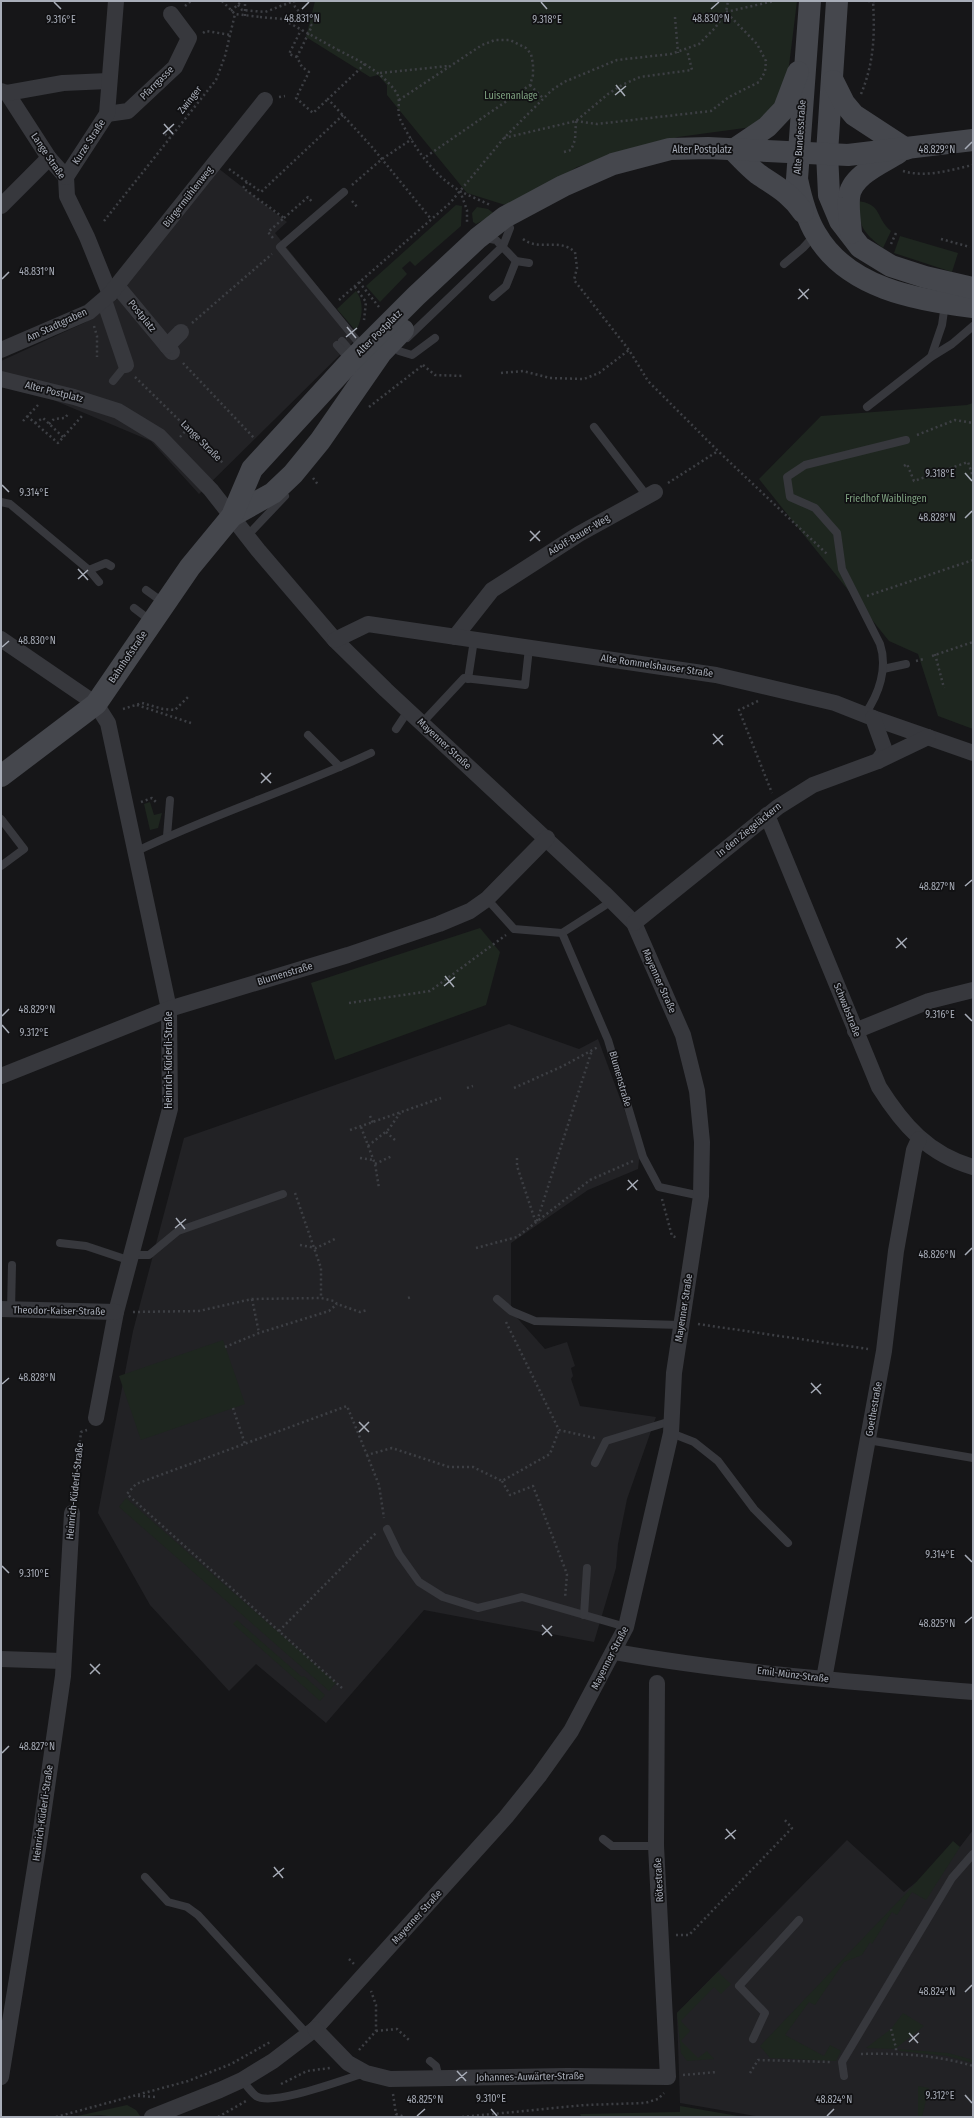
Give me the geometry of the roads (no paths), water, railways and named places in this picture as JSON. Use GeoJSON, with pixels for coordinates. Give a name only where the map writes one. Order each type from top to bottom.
{"type":"FeatureCollection","features":[{"type":"Feature","properties":{"kind":"street","name":"Kurze Straße"},"geometry":{"type":"LineString","coordinates":[[66,177],[107,114],[108,81],[116,1]]}},
{"type":"Feature","properties":{"kind":"street","name":"Alte Bundesstraße"},"geometry":{"type":"LineString","coordinates":[[810,1],[797,179],[812,227],[839,262],[857,276],[895,291],[945,304],[973,307]]}},
{"type":"Feature","properties":{"kind":"street"},"geometry":{"type":"LineString","coordinates":[[838,1],[827,153],[829,195],[840,221],[851,238],[860,247],[891,266],[925,277],[973,288]]}},
{"type":"Feature","properties":{"kind":"street","name":"Pfarrgasse"},"geometry":{"type":"LineString","coordinates":[[107,114],[128,111],[174,67],[189,38],[171,14]]}},
{"type":"Feature","properties":{"kind":"street"},"geometry":{"type":"LineString","coordinates":[[808,41],[784,109],[767,127],[733,150],[758,173],[779,186],[794,199],[812,227]]}},
{"type":"Feature","properties":{"kind":"street"},"geometry":{"type":"LineString","coordinates":[[4,92],[63,84],[108,81]]}},
{"type":"Feature","properties":{"kind":"street"},"geometry":{"type":"LineString","coordinates":[[833,81],[844,103],[854,115],[882,135],[906,149],[866,173],[856,183],[849,197],[851,238]]}},
{"type":"Feature","properties":{"kind":"street","name":"Lange Straße"},"geometry":{"type":"LineString","coordinates":[[4,92],[49,158],[66,177],[67,196],[88,238],[111,294],[126,365]]}},
{"type":"Feature","properties":{"kind":"street","name":"Bürgermühlenweg"},"geometry":{"type":"LineString","coordinates":[[111,294],[265,100]]}},
{"type":"Feature","properties":{"kind":"street","name":"Alter Postplatz"},"geometry":{"type":"LineString","coordinates":[[496,236],[505,217],[563,186],[613,164],[646,154],[670,149],[708,148],[848,155],[973,140]]}},
{"type":"Feature","properties":{"kind":"street"},"geometry":{"type":"LineString","coordinates":[[1,206],[49,158]]}},
{"type":"Feature","properties":{"kind":"street","name":"Alter Postplatz"},"geometry":{"type":"LineString","coordinates":[[232,516],[300,480],[336,426],[381,353],[393,337],[496,236],[563,186]]}},
{"type":"Feature","properties":{"kind":"street","name":"Postplatz"},"geometry":{"type":"LineString","coordinates":[[111,294],[169,349],[181,332]]}},
{"type":"Feature","properties":{"kind":"street","name":"Am Stadtgraben"},"geometry":{"type":"LineString","coordinates":[[1,350],[89,312],[111,294]]}},
{"type":"Feature","properties":{"kind":"street","name":"Alter Postplatz"},"geometry":{"type":"LineString","coordinates":[[232,516],[252,469],[351,353],[393,337]]}},
{"type":"Feature","properties":{"kind":"street","name":"Alter Postplatz"},"geometry":{"type":"LineString","coordinates":[[1,379],[74,397],[118,411],[159,436],[232,516]]}},
{"type":"Feature","properties":{"kind":"street"},"geometry":{"type":"LineString","coordinates":[[280,438],[279,455],[282,465],[300,480]]}},
{"type":"Feature","properties":{"kind":"street","name":"Adolf-Bauer-Weg"},"geometry":{"type":"LineString","coordinates":[[455,637],[492,590],[579,534],[651,494]]}},
{"type":"Feature","properties":{"kind":"street","name":"Mayenner Straße"},"geometry":{"type":"LineString","coordinates":[[152,2117],[199,2099],[242,2080],[273,2061],[311,2032],[506,1817],[539,1776],[571,1731],[615,1652],[626,1627],[638,1584],[671,1427],[674,1373],[701,1196],[701,1119],[697,1091],[683,1035],[634,923],[547,838],[408,711],[335,640],[247,536],[232,516]]}},
{"type":"Feature","properties":{"kind":"street","name":"Bahnhofstraße"},"geometry":{"type":"LineString","coordinates":[[1,776],[96,704],[190,567],[232,516]]}},
{"type":"Feature","properties":{"kind":"street","name":"Alte Rommelshauser Straße"},"geometry":{"type":"LineString","coordinates":[[335,640],[368,624],[716,675],[835,703],[973,753]]}},
{"type":"Feature","properties":{"kind":"street"},"geometry":{"type":"LineString","coordinates":[[1,639],[96,704]]}},
{"type":"Feature","properties":{"kind":"street","name":"Heinrich-Küderli-Straße"},"geometry":{"type":"LineString","coordinates":[[96,704],[108,723],[137,851],[169,1009],[170,1108],[132,1258],[116,1312],[96,1418]]}},
{"type":"Feature","properties":{"kind":"street"},"geometry":{"type":"LineString","coordinates":[[869,716],[885,752],[878,761]]}},
{"type":"Feature","properties":{"kind":"street","name":"In den Ziegeläckern"},"geometry":{"type":"LineString","coordinates":[[634,923],[767,815],[813,785],[878,761],[928,737]]}},
{"type":"Feature","properties":{"kind":"street","name":"Schwabstraße"},"geometry":{"type":"LineString","coordinates":[[767,815],[879,1087],[896,1115],[919,1139],[943,1155],[973,1167]]}},
{"type":"Feature","properties":{"kind":"street","name":"Blumenstraße"},"geometry":{"type":"LineString","coordinates":[[1,1076],[169,1009],[348,955],[439,924],[470,911],[487,899],[547,838]]}},
{"type":"Feature","properties":{"kind":"street"},"geometry":{"type":"LineString","coordinates":[[855,1031],[929,1000],[973,990]]}},
{"type":"Feature","properties":{"kind":"street","name":"Goethestraße"},"geometry":{"type":"LineString","coordinates":[[824,1679],[884,1351],[896,1251],[914,1150],[919,1139]]}},
{"type":"Feature","properties":{"kind":"street","name":"Theodor-Kaiser-Straße"},"geometry":{"type":"LineString","coordinates":[[6,1310],[116,1312]]}},
{"type":"Feature","properties":{"kind":"street","name":"Heinrich-Küderli-Straße"},"geometry":{"type":"LineString","coordinates":[[1,2077],[39,1843],[63,1676],[62,1661],[72,1513]]}},
{"type":"Feature","properties":{"kind":"street","name":"Emil-Münz-Straße"},"geometry":{"type":"LineString","coordinates":[[615,1652],[657,1659],[824,1679],[973,1691]]}},
{"type":"Feature","properties":{"kind":"street"},"geometry":{"type":"LineString","coordinates":[[1,1659],[62,1661]]}},
{"type":"Feature","properties":{"kind":"street","name":"Rötestraße"},"geometry":{"type":"LineString","coordinates":[[657,1683],[656,1846],[662,1936],[668,2077]]}},
{"type":"Feature","properties":{"kind":"street","name":"Johannes-Auwärter-Straße"},"geometry":{"type":"LineString","coordinates":[[311,2032],[348,2063],[366,2073],[390,2079],[567,2076],[668,2077]]}},
{"type":"Feature","properties":{"kind":"street","name":"Mayenner Straße"},"geometry":{"type":"LineString","coordinates":[[177,2117],[199,2099]]}},
{"type":"Feature","properties":{"kind":"lane"},"geometry":{"type":"LineString","coordinates":[[344,192],[280,248],[329,308],[351,353]]}},
{"type":"Feature","properties":{"kind":"lane"},"geometry":{"type":"LineString","coordinates":[[784,264],[803,248],[812,227]]}},
{"type":"Feature","properties":{"kind":"lane"},"geometry":{"type":"LineString","coordinates":[[496,236],[516,262],[529,263]]}},
{"type":"Feature","properties":{"kind":"lane"},"geometry":{"type":"LineString","coordinates":[[492,297],[506,286],[516,262]]}},
{"type":"Feature","properties":{"kind":"lane"},"geometry":{"type":"LineString","coordinates":[[931,357],[942,325],[945,304]]}},
{"type":"Feature","properties":{"kind":"lane"},"geometry":{"type":"LineString","coordinates":[[867,407],[931,357],[952,344],[973,326]]}},
{"type":"Feature","properties":{"kind":"lane"},"geometry":{"type":"LineString","coordinates":[[393,337],[400,351],[412,356],[435,338]]}},
{"type":"Feature","properties":{"kind":"lane"},"geometry":{"type":"LineString","coordinates":[[113,381],[126,365]]}},
{"type":"Feature","properties":{"kind":"lane"},"geometry":{"type":"LineString","coordinates":[[336,426],[328,416],[339,398]]}},
{"type":"Feature","properties":{"kind":"lane"},"geometry":{"type":"LineString","coordinates":[[594,427],[651,494]]}},
{"type":"Feature","properties":{"kind":"lane"},"geometry":{"type":"LineString","coordinates":[[869,716],[883,669],[884,655],[880,644],[842,569],[837,533],[815,508],[790,497],[787,477],[805,464],[906,440]]}},
{"type":"Feature","properties":{"kind":"lane"},"geometry":{"type":"LineString","coordinates":[[247,536],[300,480]]}},
{"type":"Feature","properties":{"kind":"lane"},"geometry":{"type":"LineString","coordinates":[[1,502],[10,504],[89,570],[99,582]]}},
{"type":"Feature","properties":{"kind":"lane"},"geometry":{"type":"LineString","coordinates":[[89,570],[106,563],[111,566]]}},
{"type":"Feature","properties":{"kind":"lane"},"geometry":{"type":"LineString","coordinates":[[146,590],[164,604]]}},
{"type":"Feature","properties":{"kind":"lane"},"geometry":{"type":"LineString","coordinates":[[134,608],[152,621]]}},
{"type":"Feature","properties":{"kind":"lane"},"geometry":{"type":"LineString","coordinates":[[468,678],[474,640]]}},
{"type":"Feature","properties":{"kind":"lane"},"geometry":{"type":"LineString","coordinates":[[422,723],[464,678],[525,685],[529,648]]}},
{"type":"Feature","properties":{"kind":"lane"},"geometry":{"type":"LineString","coordinates":[[883,669],[906,664]]}},
{"type":"Feature","properties":{"kind":"lane"},"geometry":{"type":"LineString","coordinates":[[396,729],[408,711]]}},
{"type":"Feature","properties":{"kind":"lane"},"geometry":{"type":"LineString","coordinates":[[308,735],[340,767]]}},
{"type":"Feature","properties":{"kind":"lane"},"geometry":{"type":"LineString","coordinates":[[137,851],[167,836],[340,767],[371,752]]}},
{"type":"Feature","properties":{"kind":"lane"},"geometry":{"type":"LineString","coordinates":[[167,836],[170,800]]}},
{"type":"Feature","properties":{"kind":"lane"},"geometry":{"type":"LineString","coordinates":[[1,819],[24,849],[1,866]]}},
{"type":"Feature","properties":{"kind":"lane"},"geometry":{"type":"LineString","coordinates":[[487,899],[514,929],[562,933],[612,901]]}},
{"type":"Feature","properties":{"kind":"lane","name":"Blumenstraße"},"geometry":{"type":"LineString","coordinates":[[562,933],[608,1040],[643,1157],[660,1187],[701,1196]]}},
{"type":"Feature","properties":{"kind":"lane"},"geometry":{"type":"LineString","coordinates":[[60,1243],[86,1246],[132,1258],[149,1256],[178,1231],[283,1194]]}},
{"type":"Feature","properties":{"kind":"lane"},"geometry":{"type":"LineString","coordinates":[[6,1310],[12,1265]]}},
{"type":"Feature","properties":{"kind":"lane"},"geometry":{"type":"LineString","coordinates":[[497,1299],[511,1311],[535,1321],[682,1318]]}},
{"type":"Feature","properties":{"kind":"lane"},"geometry":{"type":"LineString","coordinates":[[595,1463],[606,1441],[671,1427],[694,1442],[718,1461],[754,1509],[788,1543]]}},
{"type":"Feature","properties":{"kind":"lane"},"geometry":{"type":"LineString","coordinates":[[868,1440],[973,1458]]}},
{"type":"Feature","properties":{"kind":"lane"},"geometry":{"type":"LineString","coordinates":[[387,1529],[399,1554],[419,1582],[443,1596],[478,1608],[522,1597],[626,1627]]}},
{"type":"Feature","properties":{"kind":"lane"},"geometry":{"type":"LineString","coordinates":[[584,1615],[587,1568]]}},
{"type":"Feature","properties":{"kind":"lane"},"geometry":{"type":"LineString","coordinates":[[603,1839],[612,1846],[656,1846]]}},
{"type":"Feature","properties":{"kind":"lane"},"geometry":{"type":"LineString","coordinates":[[844,2076],[842,2062],[952,1878],[973,1854]]}},
{"type":"Feature","properties":{"kind":"lane"},"geometry":{"type":"LineString","coordinates":[[145,1877],[168,1902],[187,1907],[198,1915],[311,2032]]}},
{"type":"Feature","properties":{"kind":"lane"},"geometry":{"type":"LineString","coordinates":[[753,2039],[765,2013],[739,1986],[799,1920]]}},
{"type":"Feature","properties":{"kind":"lane"},"geometry":{"type":"LineString","coordinates":[[430,2061],[436,2066],[439,2079]]}},
{"type":"Feature","properties":{"kind":"lane"},"geometry":{"type":"LineString","coordinates":[[242,2080],[256,2096],[270,2100],[318,2088],[366,2073]]}},
{"type":"Feature","properties":{"kind":"park label","name":"Luisenanlage"},"geometry":{"type":"Point","coordinates":[511,96]}},
{"type":"Feature","properties":{"kind":"park label","name":"Friedhof Waiblingen"},"geometry":{"type":"Point","coordinates":[886,499]}}]}
